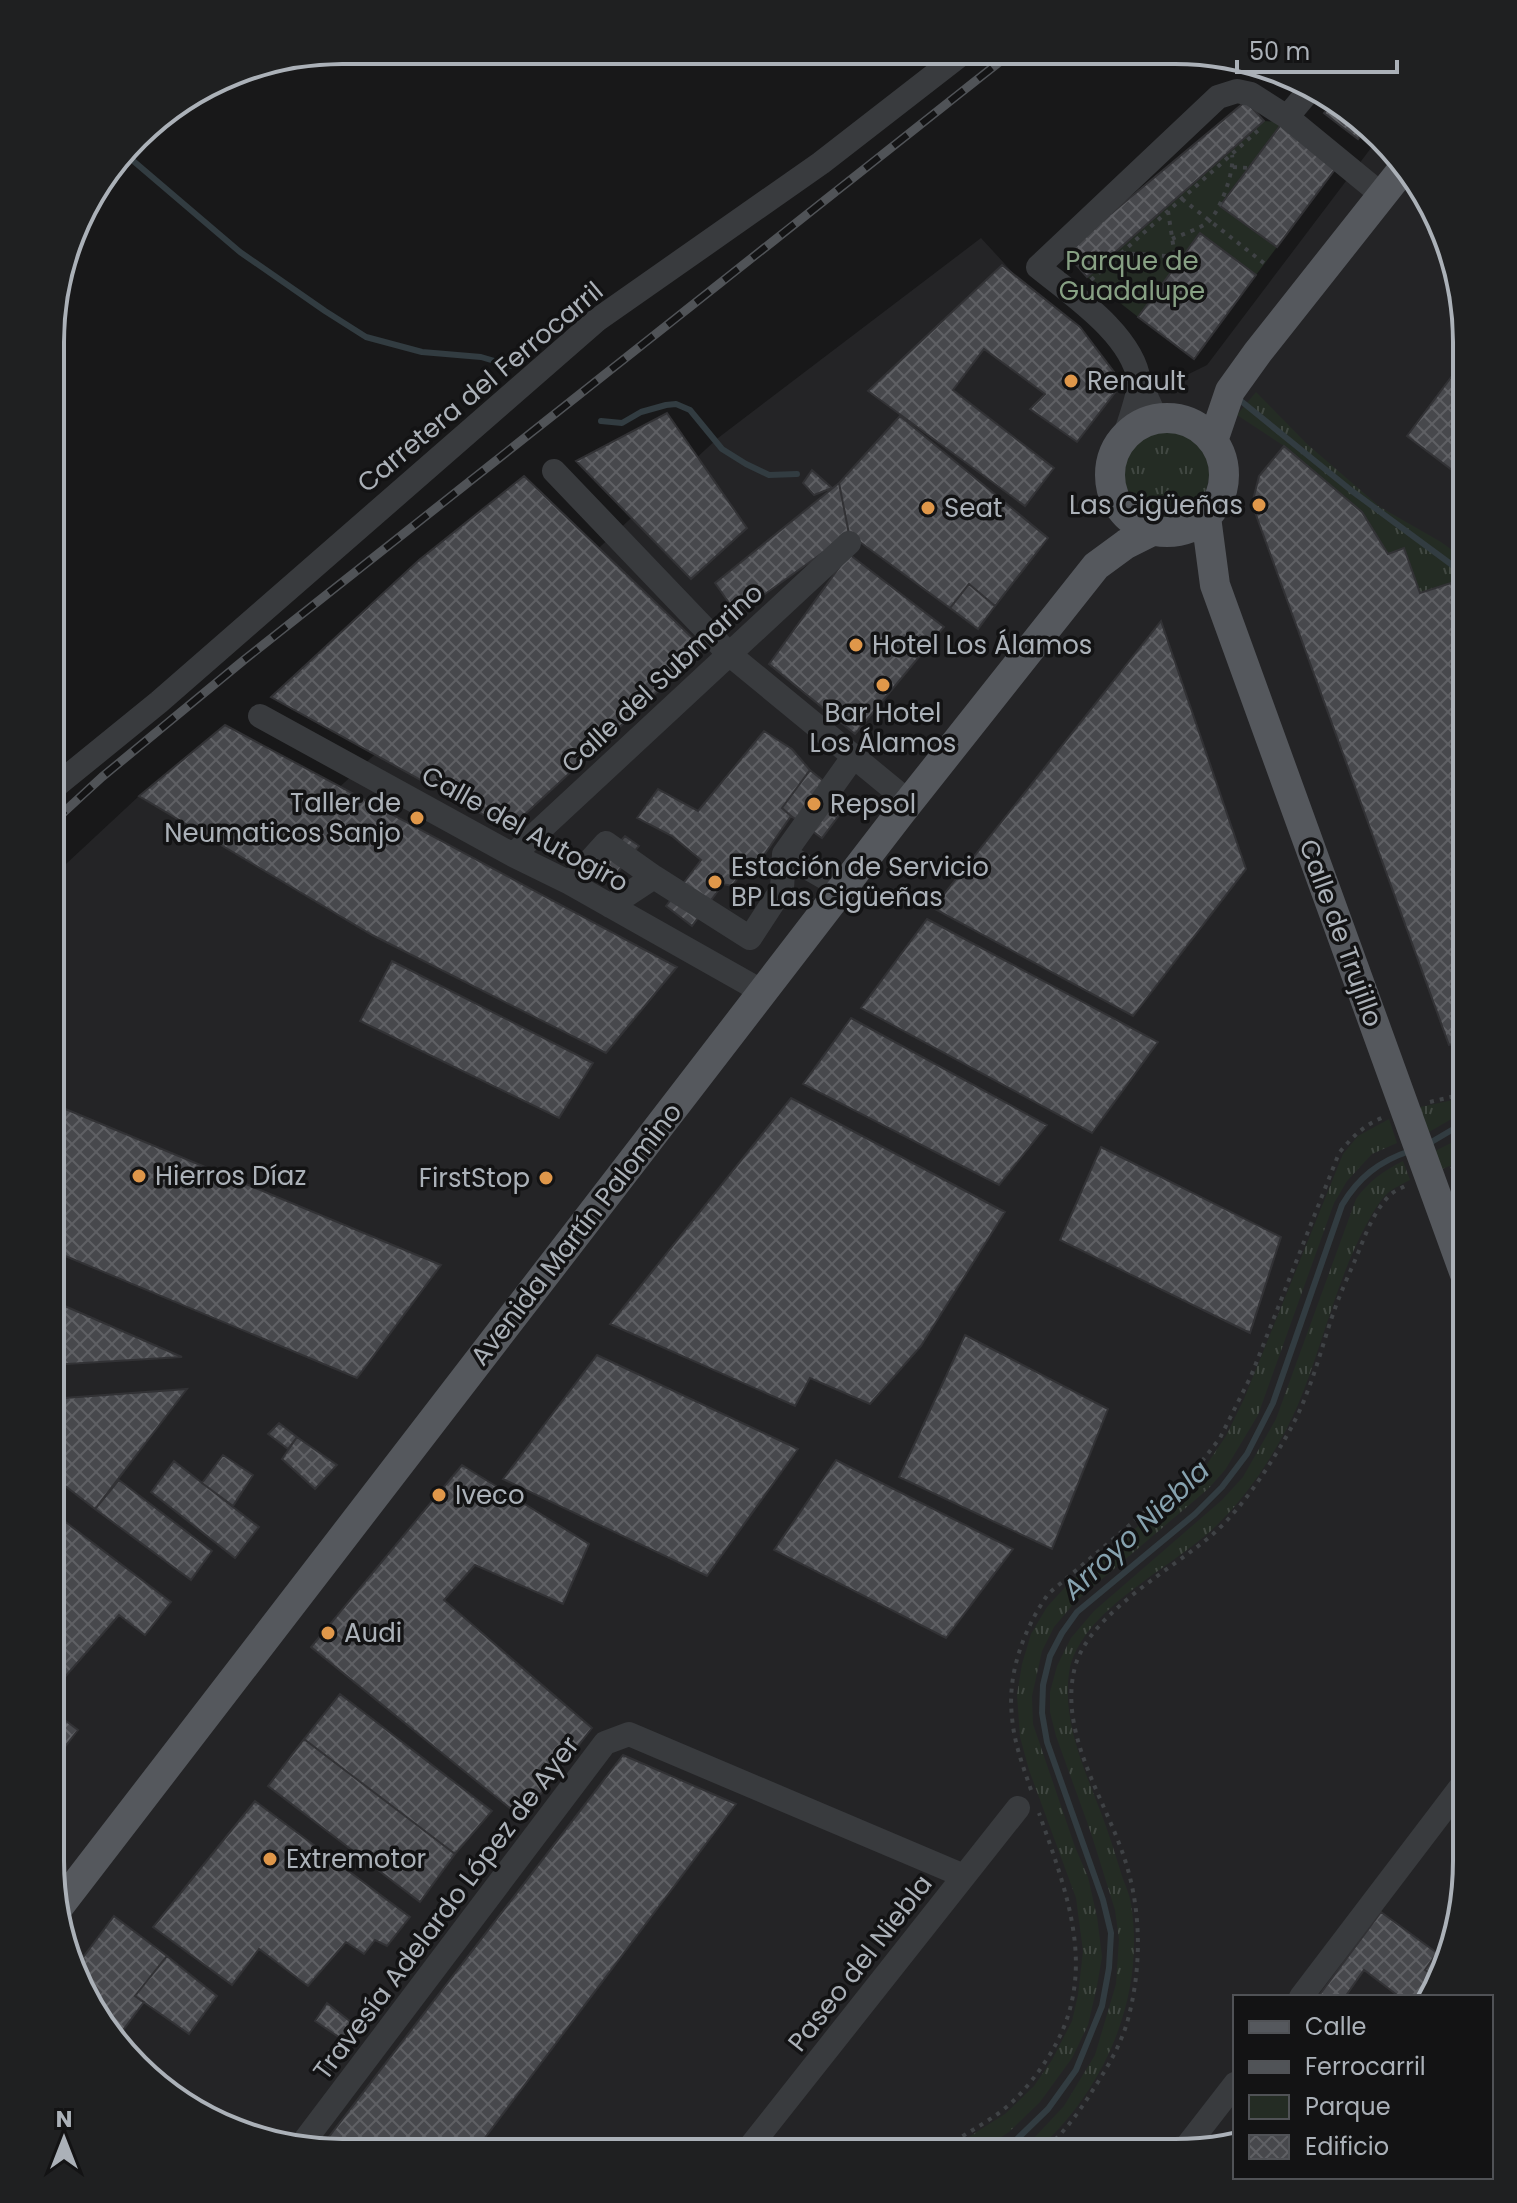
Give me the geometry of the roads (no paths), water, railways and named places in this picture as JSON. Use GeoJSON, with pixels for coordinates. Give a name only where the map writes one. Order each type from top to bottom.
{"type":"FeatureCollection","features":[{"type":"Feature","properties":{"kind":"main road"},"geometry":{"type":"LineString","coordinates":[[1213,441],[1230,391],[1398,175]]}},
{"type":"Feature","properties":{"kind":"main road"},"geometry":{"type":"LineString","coordinates":[[1169,419],[1199,427],[1213,441],[1224,467],[1224,485],[1217,503],[1206,517],[1193,526],[1166,531],[1137,524],[1115,500],[1110,484],[1110,466],[1115,449],[1125,435],[1140,424],[1169,419],[1230,391]]}},
{"type":"Feature","properties":{"kind":"main road","name":"Avenida Martín Palomino"},"geometry":{"type":"LineString","coordinates":[[1096,566],[1115,500]]}},
{"type":"Feature","properties":{"kind":"main road"},"geometry":{"type":"LineString","coordinates":[[1206,517],[1215,585]]}},
{"type":"Feature","properties":{"kind":"main road"},"geometry":{"type":"LineString","coordinates":[[1166,531],[1215,585]]}},
{"type":"Feature","properties":{"kind":"main road","name":"Avenida Martín Palomino"},"geometry":{"type":"LineString","coordinates":[[66,1897],[909,802],[1096,566],[1126,544],[1166,531]]}},
{"type":"Feature","properties":{"kind":"main road","name":"Calle de Trujillo"},"geometry":{"type":"LineString","coordinates":[[1215,585],[1452,1240]]}},
{"type":"Feature","properties":{"kind":"street","name":"Carretera del Ferrocarril"},"geometry":{"type":"LineString","coordinates":[[64,779],[159,702],[597,320],[821,163],[949,64]]}},
{"type":"Feature","properties":{"kind":"street"},"geometry":{"type":"LineString","coordinates":[[1169,419],[1140,383],[1130,357],[1112,329],[1038,267],[1218,97],[1237,91],[1251,94],[1278,119],[1382,195]]}},
{"type":"Feature","properties":{"kind":"street"},"geometry":{"type":"LineString","coordinates":[[1278,119],[1304,96]]}},
{"type":"Feature","properties":{"kind":"street"},"geometry":{"type":"LineString","coordinates":[[1125,435],[1140,383]]}},
{"type":"Feature","properties":{"kind":"street"},"geometry":{"type":"LineString","coordinates":[[554,471],[729,654],[909,802]]}},
{"type":"Feature","properties":{"kind":"street","name":"Calle del Submarino"},"geometry":{"type":"LineString","coordinates":[[513,855],[849,543]]}},
{"type":"Feature","properties":{"kind":"street","name":"Calle del Autogiro"},"geometry":{"type":"LineString","coordinates":[[260,716],[570,883],[763,992]]}},
{"type":"Feature","properties":{"kind":"street"},"geometry":{"type":"LineString","coordinates":[[727,972],[782,889],[784,854],[854,756]]}},
{"type":"Feature","properties":{"kind":"street"},"geometry":{"type":"LineString","coordinates":[[570,883],[606,843],[750,938]]}},
{"type":"Feature","properties":{"kind":"street"},"geometry":{"type":"LineString","coordinates":[[784,854],[843,888]]}},
{"type":"Feature","properties":{"kind":"street"},"geometry":{"type":"LineString","coordinates":[[610,906],[654,877]]}},
{"type":"Feature","properties":{"kind":"street","name":"Travesía Adelardo López de Ayer"},"geometry":{"type":"LineString","coordinates":[[307,2137],[605,1743],[629,1734],[964,1876]]}},
{"type":"Feature","properties":{"kind":"street"},"geometry":{"type":"LineString","coordinates":[[1303,1995],[1452,1798]]}},
{"type":"Feature","properties":{"kind":"street","name":"Paseo del Niebla"},"geometry":{"type":"LineString","coordinates":[[756,2139],[964,1876],[1029,1805]]}},
{"type":"Feature","properties":{"kind":"street"},"geometry":{"type":"LineString","coordinates":[[1193,2138],[1233,2087]]}},
{"type":"Feature","properties":{"kind":"waterway"},"geometry":{"type":"LineString","coordinates":[[132,160],[240,252],[366,337],[422,352],[481,357],[511,366]]}},
{"type":"Feature","properties":{"kind":"waterway"},"geometry":{"type":"LineString","coordinates":[[1241,401],[1352,491],[1453,566]]}},
{"type":"Feature","properties":{"kind":"waterway"},"geometry":{"type":"LineString","coordinates":[[601,421],[622,423],[641,412],[676,404],[690,410],[722,449],[746,464],[769,475],[797,474]]}},
{"type":"Feature","properties":{"kind":"waterway","name":"Arroyo Niebla"},"geometry":{"type":"LineString","coordinates":[[1428,1144],[1452,1130]]}},
{"type":"Feature","properties":{"kind":"waterway","name":"Arroyo Niebla"},"geometry":{"type":"LineString","coordinates":[[1017,2139],[1048,2109],[1076,2070],[1102,2006],[1109,1968],[1111,1933],[1103,1900],[1047,1742],[1042,1713],[1043,1685],[1050,1656],[1077,1612],[1195,1514],[1222,1487],[1247,1454],[1273,1403],[1342,1205],[1370,1172],[1410,1151]]}},
{"type":"Feature","properties":{"kind":"railway"},"geometry":{"type":"LineString","coordinates":[[64,812],[244,660],[997,64]]}},
{"type":"Feature","properties":{"kind":"place","name":"Renault"},"geometry":{"type":"Point","coordinates":[1071,381]}},
{"type":"Feature","properties":{"kind":"place","name":"Las Cigüeñas"},"geometry":{"type":"Point","coordinates":[1259,505]}},
{"type":"Feature","properties":{"kind":"place","name":"Seat"},"geometry":{"type":"Point","coordinates":[928,508]}},
{"type":"Feature","properties":{"kind":"place","name":"Hotel Los Álamos"},"geometry":{"type":"Point","coordinates":[856,645]}},
{"type":"Feature","properties":{"kind":"place","name":"Bar Hotel Los Álamos"},"geometry":{"type":"Point","coordinates":[883,685]}},
{"type":"Feature","properties":{"kind":"place","name":"Repsol"},"geometry":{"type":"Point","coordinates":[814,804]}},
{"type":"Feature","properties":{"kind":"place","name":"Taller de Neumaticos Sanjo"},"geometry":{"type":"Point","coordinates":[417,818]}},
{"type":"Feature","properties":{"kind":"place","name":"Estación de Servicio BP Las Cigüeñas"},"geometry":{"type":"Point","coordinates":[715,882]}},
{"type":"Feature","properties":{"kind":"place","name":"Hierros Díaz"},"geometry":{"type":"Point","coordinates":[139,1176]}},
{"type":"Feature","properties":{"kind":"place","name":"FirstStop"},"geometry":{"type":"Point","coordinates":[546,1178]}},
{"type":"Feature","properties":{"kind":"place","name":"Iveco"},"geometry":{"type":"Point","coordinates":[439,1495]}},
{"type":"Feature","properties":{"kind":"place","name":"Audi"},"geometry":{"type":"Point","coordinates":[328,1633]}},
{"type":"Feature","properties":{"kind":"place","name":"Extremotor"},"geometry":{"type":"Point","coordinates":[270,1859]}},
{"type":"Feature","properties":{"kind":"park label","name":"Parque de Guadalupe"},"geometry":{"type":"Point","coordinates":[1132,276]}}]}
